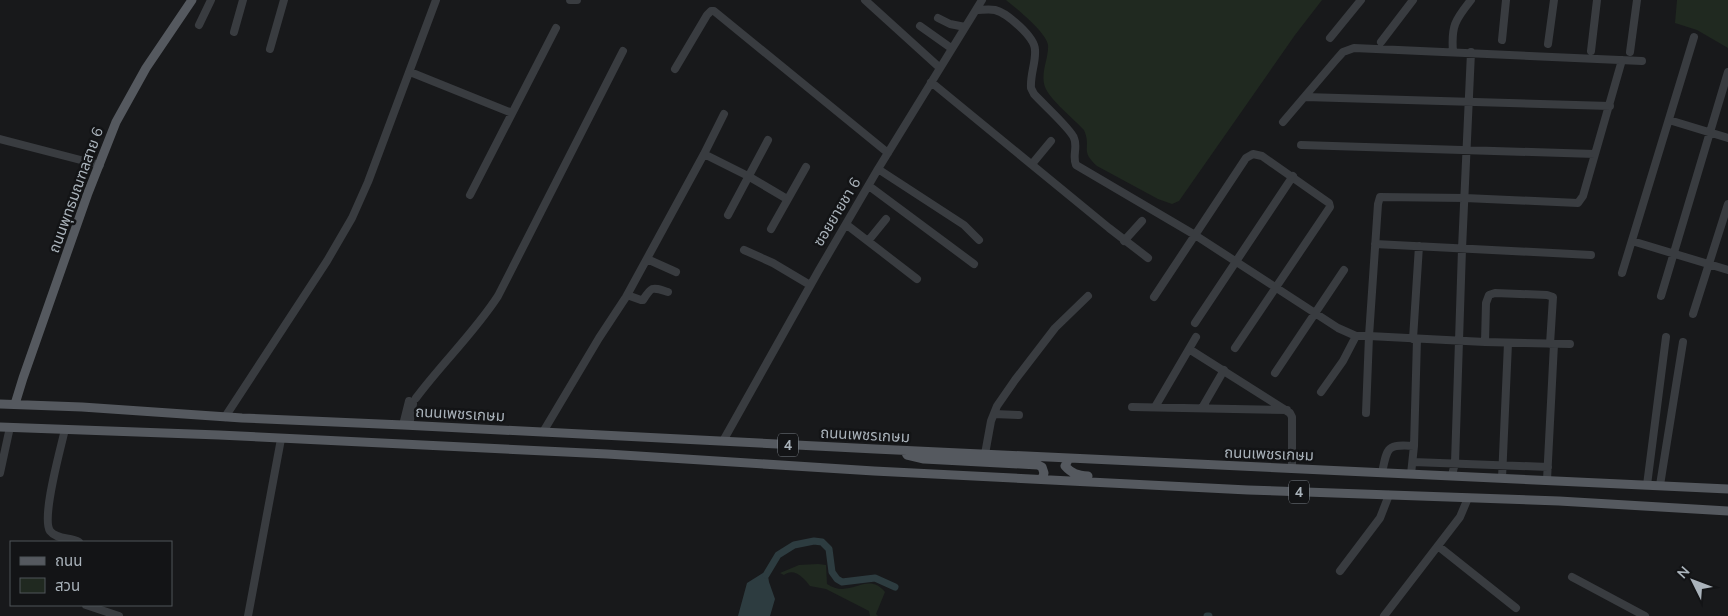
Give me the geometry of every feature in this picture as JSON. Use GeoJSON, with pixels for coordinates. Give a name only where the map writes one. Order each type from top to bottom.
{"type":"FeatureCollection","features":[{"type":"Feature","properties":{"kind":"main road","name":"ถนนพุทธมณฑลสาย 6"},"geometry":{"type":"LineString","coordinates":[[15,404],[61,269],[116,122],[126,101],[155,54],[192,0]]}},
{"type":"Feature","properties":{"kind":"main road","name":"ถนนเพชรเกษม"},"geometry":{"type":"LineString","coordinates":[[0,404],[905,451],[1728,489]]}},
{"type":"Feature","properties":{"kind":"main road","name":"4"},"geometry":{"type":"LineString","coordinates":[[0,426],[615,455],[874,472],[1559,501],[1728,511]]}},
{"type":"Feature","properties":{"kind":"main road"},"geometry":{"type":"LineString","coordinates":[[905,451],[907,455],[924,459],[1038,465],[1042,467],[1044,473],[1042,479]]}},
{"type":"Feature","properties":{"kind":"main road"},"geometry":{"type":"LineString","coordinates":[[1069,458],[1065,466],[1076,475],[1153,479],[1164,485]]}},
{"type":"Feature","properties":{"kind":"street"},"geometry":{"type":"LineString","coordinates":[[199,25],[211,0]]}},
{"type":"Feature","properties":{"kind":"street"},"geometry":{"type":"LineString","coordinates":[[234,32],[244,0]]}},
{"type":"Feature","properties":{"kind":"street"},"geometry":{"type":"LineString","coordinates":[[270,49],[284,0]]}},
{"type":"Feature","properties":{"kind":"street"},"geometry":{"type":"LineString","coordinates":[[225,417],[327,261],[348,225],[368,182],[436,0]]}},
{"type":"Feature","properties":{"kind":"street"},"geometry":{"type":"LineString","coordinates":[[570,0],[577,0]]}},
{"type":"Feature","properties":{"kind":"street"},"geometry":{"type":"LineString","coordinates":[[865,0],[940,68]]}},
{"type":"Feature","properties":{"kind":"street","name":"ซอยยายชา 6"},"geometry":{"type":"LineString","coordinates":[[723,442],[810,285],[868,186],[982,0]]}},
{"type":"Feature","properties":{"kind":"street"},"geometry":{"type":"LineString","coordinates":[[1330,38],[1360,0]]}},
{"type":"Feature","properties":{"kind":"street"},"geometry":{"type":"LineString","coordinates":[[1382,42],[1414,0]]}},
{"type":"Feature","properties":{"kind":"street"},"geometry":{"type":"LineString","coordinates":[[1453,52],[1453,27],[1471,0]]}},
{"type":"Feature","properties":{"kind":"street"},"geometry":{"type":"LineString","coordinates":[[1502,40],[1506,0]]}},
{"type":"Feature","properties":{"kind":"street"},"geometry":{"type":"LineString","coordinates":[[1548,44],[1554,0]]}},
{"type":"Feature","properties":{"kind":"street"},"geometry":{"type":"LineString","coordinates":[[1591,51],[1597,0]]}},
{"type":"Feature","properties":{"kind":"street"},"geometry":{"type":"LineString","coordinates":[[1630,52],[1637,0]]}},
{"type":"Feature","properties":{"kind":"street"},"geometry":{"type":"LineString","coordinates":[[976,10],[994,10],[1002,13],[1026,32],[1033,42],[1036,48],[1031,88],[1034,94],[1074,136],[1076,146],[1073,156],[1076,165],[1195,235],[1345,332],[1356,336],[1570,344]]}},
{"type":"Feature","properties":{"kind":"street"},"geometry":{"type":"LineString","coordinates":[[675,69],[708,16],[714,11],[888,153]]}},
{"type":"Feature","properties":{"kind":"street"},"geometry":{"type":"LineString","coordinates":[[938,18],[950,24],[965,27]]}},
{"type":"Feature","properties":{"kind":"street"},"geometry":{"type":"LineString","coordinates":[[920,26],[951,48]]}},
{"type":"Feature","properties":{"kind":"street"},"geometry":{"type":"LineString","coordinates":[[470,195],[556,28]]}},
{"type":"Feature","properties":{"kind":"street"},"geometry":{"type":"LineString","coordinates":[[1622,274],[1694,37]]}},
{"type":"Feature","properties":{"kind":"street"},"geometry":{"type":"LineString","coordinates":[[1283,122],[1334,61],[1344,52],[1354,48],[1642,61]]}},
{"type":"Feature","properties":{"kind":"street"},"geometry":{"type":"LineString","coordinates":[[406,425],[413,399],[485,317],[498,296],[623,51]]}},
{"type":"Feature","properties":{"kind":"street"},"geometry":{"type":"LineString","coordinates":[[1452,475],[1455,463],[1471,52]]}},
{"type":"Feature","properties":{"kind":"street"},"geometry":{"type":"LineString","coordinates":[[1366,413],[1369,336],[1380,197],[1465,198],[1578,203],[1583,196],[1622,60]]}},
{"type":"Feature","properties":{"kind":"street"},"geometry":{"type":"LineString","coordinates":[[410,72],[512,113]]}},
{"type":"Feature","properties":{"kind":"street"},"geometry":{"type":"LineString","coordinates":[[1661,296],[1728,72]]}},
{"type":"Feature","properties":{"kind":"street"},"geometry":{"type":"LineString","coordinates":[[931,82],[1148,258]]}},
{"type":"Feature","properties":{"kind":"street"},"geometry":{"type":"LineString","coordinates":[[1305,97],[1610,106]]}},
{"type":"Feature","properties":{"kind":"street"},"geometry":{"type":"LineString","coordinates":[[543,432],[647,260],[724,114]]}},
{"type":"Feature","properties":{"kind":"street"},"geometry":{"type":"LineString","coordinates":[[1669,120],[1728,138]]}},
{"type":"Feature","properties":{"kind":"street"},"geometry":{"type":"LineString","coordinates":[[0,139],[100,165]]}},
{"type":"Feature","properties":{"kind":"street"},"geometry":{"type":"LineString","coordinates":[[728,215],[768,140]]}},
{"type":"Feature","properties":{"kind":"street"},"geometry":{"type":"LineString","coordinates":[[1032,164],[1051,141]]}},
{"type":"Feature","properties":{"kind":"street"},"geometry":{"type":"LineString","coordinates":[[1301,145],[1595,154]]}},
{"type":"Feature","properties":{"kind":"street"},"geometry":{"type":"LineString","coordinates":[[704,154],[788,199]]}},
{"type":"Feature","properties":{"kind":"street"},"geometry":{"type":"LineString","coordinates":[[1154,297],[1250,155],[1257,154],[1262,156],[1293,176],[1329,203],[1330,207],[1235,348]]}},
{"type":"Feature","properties":{"kind":"street"},"geometry":{"type":"LineString","coordinates":[[771,229],[806,167]]}},
{"type":"Feature","properties":{"kind":"street"},"geometry":{"type":"LineString","coordinates":[[878,169],[964,224],[979,240]]}},
{"type":"Feature","properties":{"kind":"street"},"geometry":{"type":"LineString","coordinates":[[1195,323],[1293,176]]}},
{"type":"Feature","properties":{"kind":"street"},"geometry":{"type":"LineString","coordinates":[[868,186],[974,264]]}},
{"type":"Feature","properties":{"kind":"street"},"geometry":{"type":"LineString","coordinates":[[1694,314],[1728,204]]}},
{"type":"Feature","properties":{"kind":"street"},"geometry":{"type":"LineString","coordinates":[[868,241],[886,219]]}},
{"type":"Feature","properties":{"kind":"street"},"geometry":{"type":"LineString","coordinates":[[1124,240],[1142,221]]}},
{"type":"Feature","properties":{"kind":"street"},"geometry":{"type":"LineString","coordinates":[[846,225],[917,279]]}},
{"type":"Feature","properties":{"kind":"street"},"geometry":{"type":"LineString","coordinates":[[1632,241],[1728,270]]}},
{"type":"Feature","properties":{"kind":"street"},"geometry":{"type":"LineString","coordinates":[[1375,244],[1591,255]]}},
{"type":"Feature","properties":{"kind":"street"},"geometry":{"type":"LineString","coordinates":[[1411,474],[1414,446],[1415,339],[1419,246]]}},
{"type":"Feature","properties":{"kind":"street"},"geometry":{"type":"LineString","coordinates":[[744,250],[773,263],[810,285]]}},
{"type":"Feature","properties":{"kind":"street"},"geometry":{"type":"LineString","coordinates":[[647,260],[676,272]]}},
{"type":"Feature","properties":{"kind":"street"},"geometry":{"type":"LineString","coordinates":[[1275,373],[1344,270]]}},
{"type":"Feature","properties":{"kind":"street"},"geometry":{"type":"LineString","coordinates":[[627,294],[643,300],[651,288],[668,292]]}},
{"type":"Feature","properties":{"kind":"street"},"geometry":{"type":"LineString","coordinates":[[1485,342],[1486,303],[1489,295],[1495,293],[1550,295],[1553,297],[1547,480]]}},
{"type":"Feature","properties":{"kind":"street"},"geometry":{"type":"LineString","coordinates":[[985,454],[991,421],[1015,380],[1055,328],[1088,296]]}},
{"type":"Feature","properties":{"kind":"street"},"geometry":{"type":"LineString","coordinates":[[1321,392],[1343,361],[1356,336]]}},
{"type":"Feature","properties":{"kind":"street"},"geometry":{"type":"LineString","coordinates":[[1647,485],[1666,336]]}},
{"type":"Feature","properties":{"kind":"street"},"geometry":{"type":"LineString","coordinates":[[1155,407],[1196,337]]}},
{"type":"Feature","properties":{"kind":"street"},"geometry":{"type":"LineString","coordinates":[[1660,486],[1683,342]]}},
{"type":"Feature","properties":{"kind":"street"},"geometry":{"type":"LineString","coordinates":[[1502,478],[1508,343]]}},
{"type":"Feature","properties":{"kind":"street"},"geometry":{"type":"LineString","coordinates":[[1189,349],[1287,410],[1292,417],[1292,469]]}},
{"type":"Feature","properties":{"kind":"street"},"geometry":{"type":"LineString","coordinates":[[1202,408],[1224,370]]}},
{"type":"Feature","properties":{"kind":"street"},"geometry":{"type":"LineString","coordinates":[[1132,407],[1287,410]]}},
{"type":"Feature","properties":{"kind":"street"},"geometry":{"type":"LineString","coordinates":[[994,414],[1018,415]]}},
{"type":"Feature","properties":{"kind":"street"},"geometry":{"type":"LineString","coordinates":[[0,473],[10,426]]}},
{"type":"Feature","properties":{"kind":"street"},"geometry":{"type":"LineString","coordinates":[[65,429],[49,502],[47,524],[54,535],[76,541]]}},
{"type":"Feature","properties":{"kind":"street"},"geometry":{"type":"LineString","coordinates":[[248,616],[281,439]]}},
{"type":"Feature","properties":{"kind":"street"},"geometry":{"type":"LineString","coordinates":[[1382,472],[1385,457],[1391,447],[1396,445],[1414,446]]}},
{"type":"Feature","properties":{"kind":"street"},"geometry":{"type":"LineString","coordinates":[[1413,462],[1548,468]]}},
{"type":"Feature","properties":{"kind":"street"},"geometry":{"type":"LineString","coordinates":[[1340,571],[1380,518],[1388,495]]}},
{"type":"Feature","properties":{"kind":"street"},"geometry":{"type":"LineString","coordinates":[[1388,614],[1460,516],[1468,498]]}},
{"type":"Feature","properties":{"kind":"street"},"geometry":{"type":"LineString","coordinates":[[1438,546],[1516,608]]}},
{"type":"Feature","properties":{"kind":"street"},"geometry":{"type":"LineString","coordinates":[[1572,577],[1646,616]]}},
{"type":"Feature","properties":{"kind":"street"},"geometry":{"type":"LineString","coordinates":[[89,606],[119,616]]}},
{"type":"Feature","properties":{"kind":"green space"},"geometry":{"type":"Polygon","coordinates":[[[1006,0],[1322,0],[1295,35],[1179,201],[1172,204],[1158,199],[1097,166],[1092,161],[1088,156],[1084,130],[1057,104],[1045,87],[1044,71],[1048,50],[1046,40],[1030,21],[1006,0]]]}},
{"type":"Feature","properties":{"kind":"green space"},"geometry":{"type":"Polygon","coordinates":[[[1677,0],[1728,0],[1728,48],[1697,30],[1675,23],[1677,0]]]}},
{"type":"Feature","properties":{"kind":"green space"},"geometry":{"type":"Polygon","coordinates":[[[799,565],[826,565],[827,584],[835,588],[843,589],[872,584],[885,592],[876,614],[878,616],[870,616],[869,611],[826,589],[810,586],[802,577],[795,573],[791,572],[784,575],[780,573],[799,565]]]}},
{"type":"Feature","properties":{"kind":"shaded area"},"geometry":{"type":"Polygon","coordinates":[[[763,573],[768,576],[775,599],[770,616],[738,616],[747,583],[763,573]]]}},
{"type":"Feature","properties":{"kind":"waterway"},"geometry":{"type":"LineString","coordinates":[[766,575],[778,555],[794,545],[814,541],[822,542],[829,549],[832,572],[842,582],[875,578],[895,587]]}}]}
